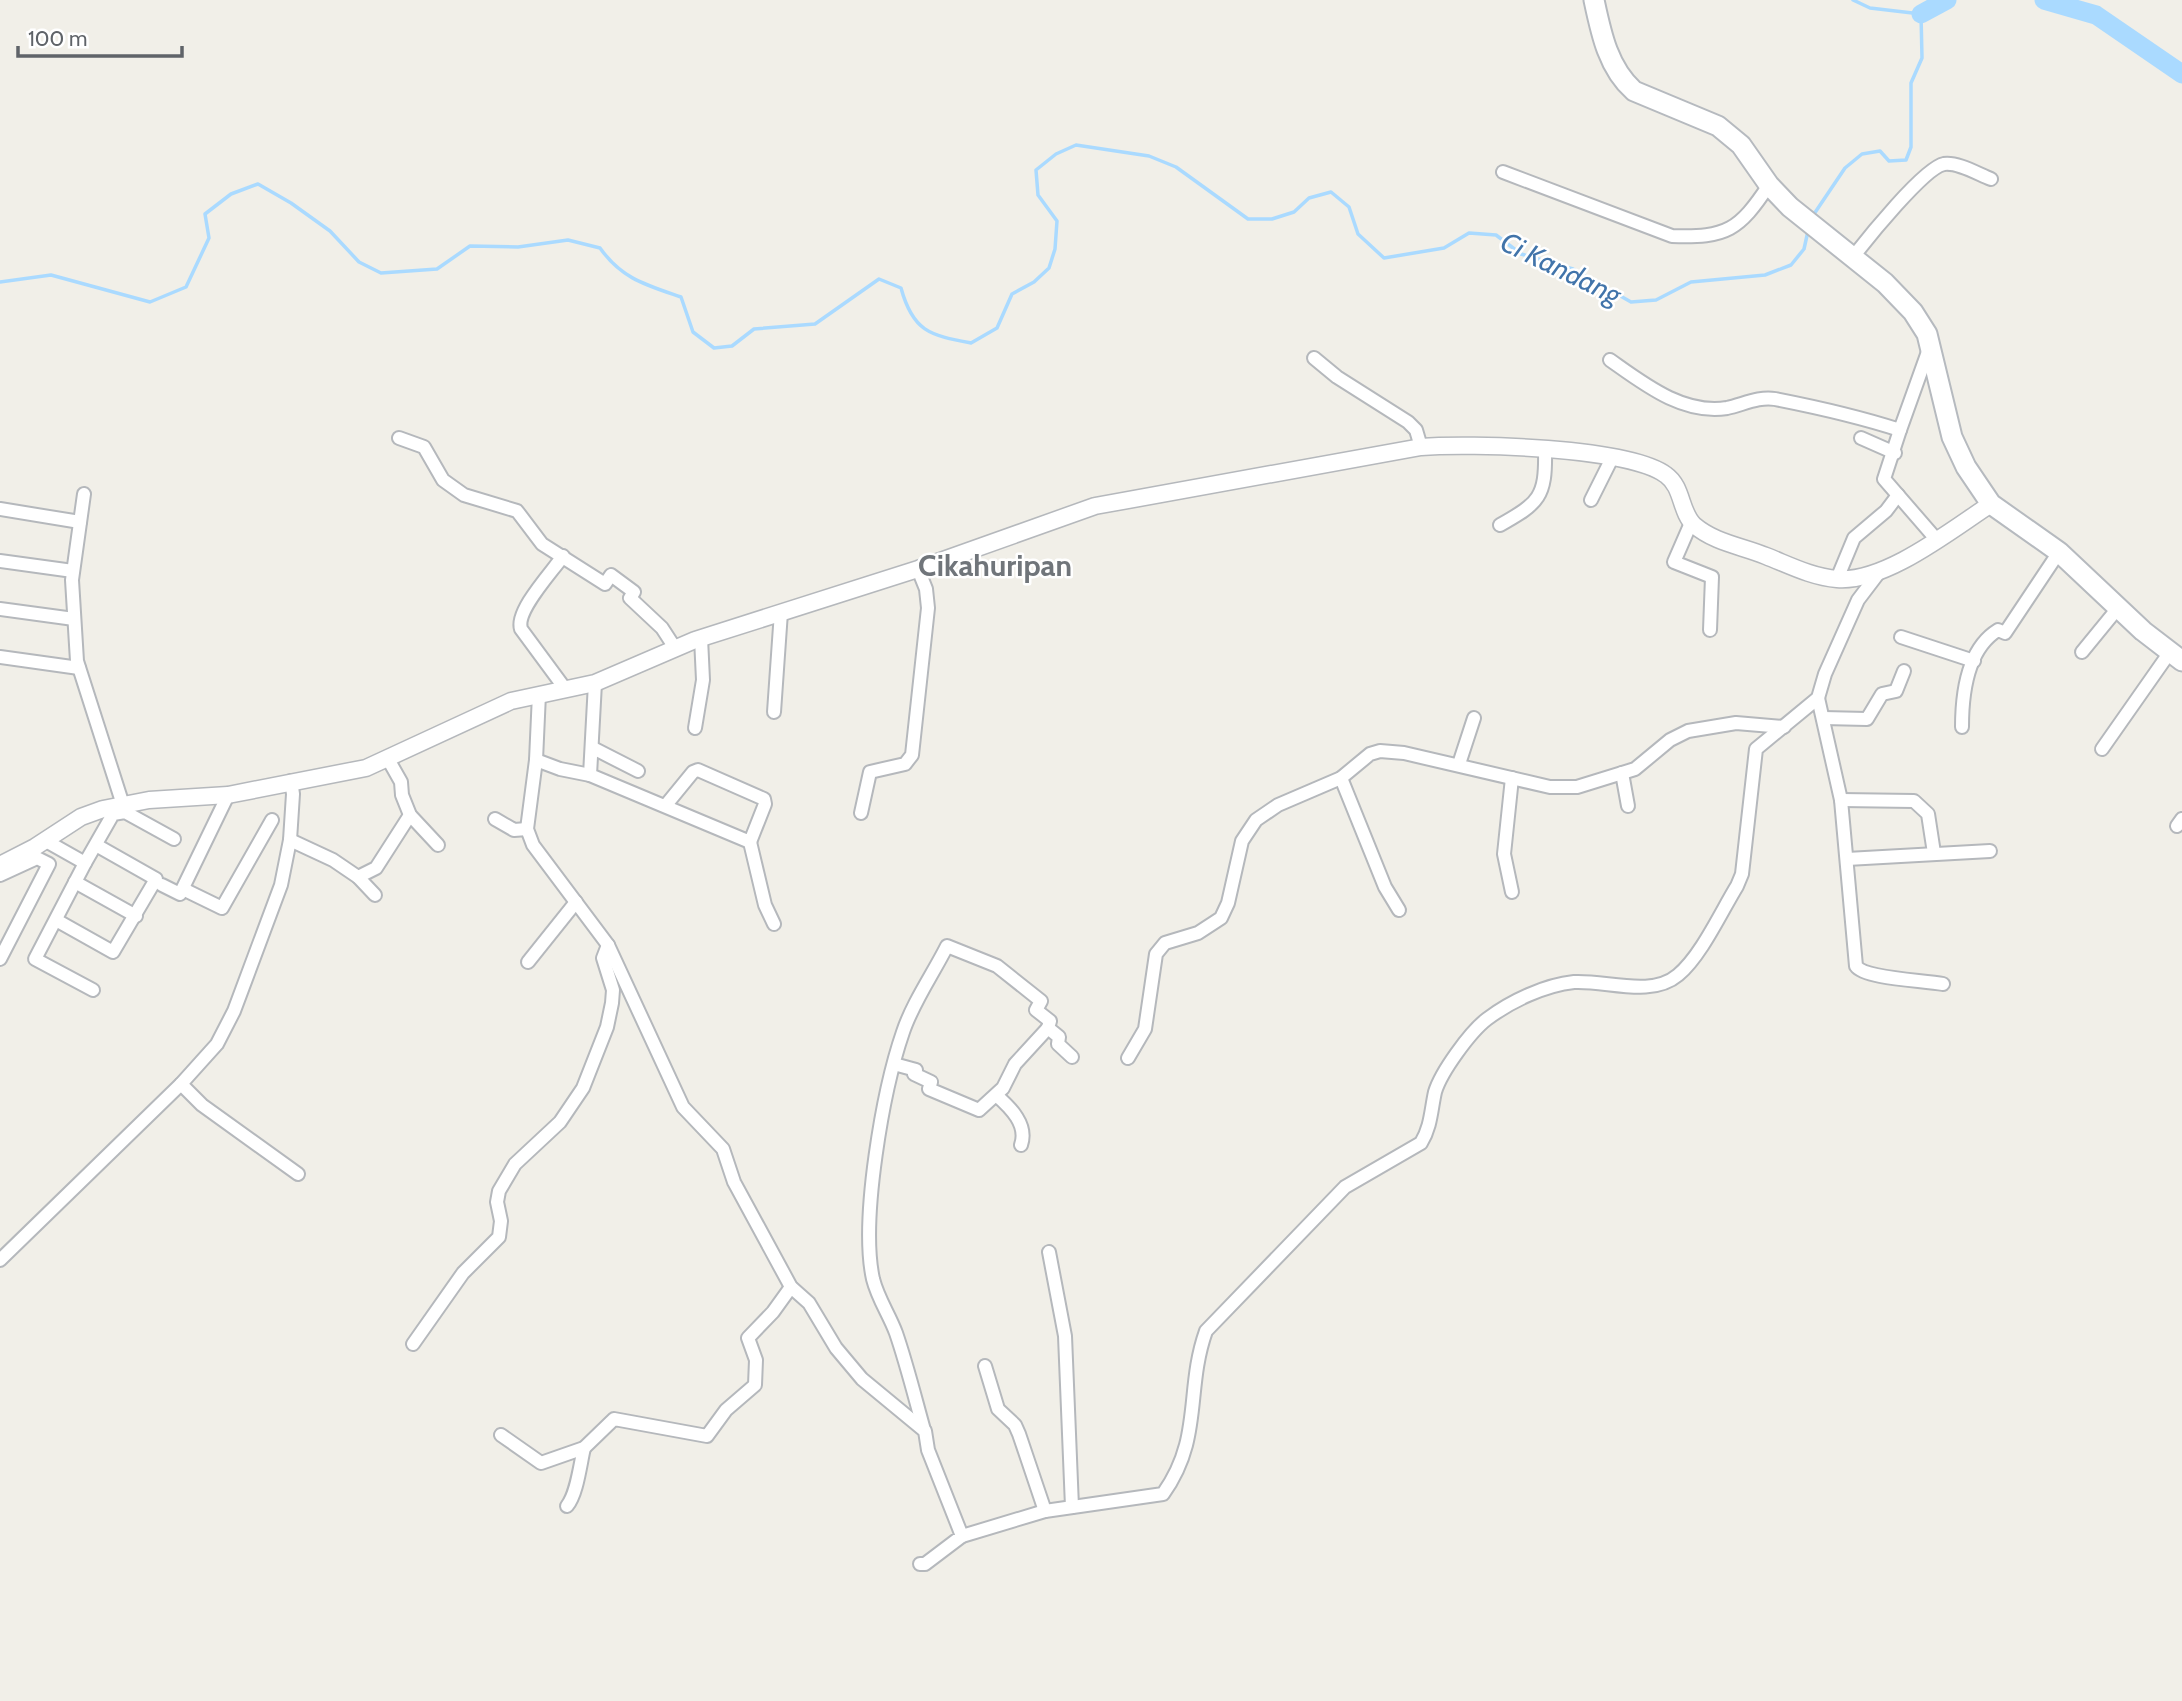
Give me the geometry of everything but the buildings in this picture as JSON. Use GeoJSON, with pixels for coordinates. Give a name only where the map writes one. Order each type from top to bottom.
{"type":"FeatureCollection","features":[{"type":"Feature","properties":{"kind":"main road"},"geometry":{"type":"LineString","coordinates":[[1594,0],[1605,44],[1624,83],[1634,92],[1718,126],[1741,145],[1769,185],[1806,223],[1853,257],[1913,312],[1924,328],[1930,346],[1952,437],[1966,467],[1991,504],[2059,552],[2118,608],[2176,656]]}},
{"type":"Feature","properties":{"kind":"street"},"geometry":{"type":"LineString","coordinates":[[1853,257],[1879,223],[1938,166],[1954,164],[1991,178]]}},
{"type":"Feature","properties":{"kind":"street"},"geometry":{"type":"LineString","coordinates":[[1503,172],[1672,236],[1688,237],[1734,229],[1769,185]]}},
{"type":"Feature","properties":{"kind":"street"},"geometry":{"type":"LineString","coordinates":[[1930,346],[1884,479],[1936,539]]}},
{"type":"Feature","properties":{"kind":"street"},"geometry":{"type":"LineString","coordinates":[[1314,358],[1337,377],[1408,422],[1416,430],[1421,447]]}},
{"type":"Feature","properties":{"kind":"street"},"geometry":{"type":"LineString","coordinates":[[1610,360],[1658,394],[1684,403],[1724,408],[1773,398],[1900,430]]}},
{"type":"Feature","properties":{"kind":"street"},"geometry":{"type":"LineString","coordinates":[[399,438],[424,447],[443,480],[464,495],[517,511],[542,544],[606,584],[611,575],[634,592],[630,598],[662,628],[675,648]]}},
{"type":"Feature","properties":{"kind":"street"},"geometry":{"type":"LineString","coordinates":[[1861,438],[1895,453]]}},
{"type":"Feature","properties":{"kind":"street"},"geometry":{"type":"LineString","coordinates":[[0,875],[82,817],[149,800],[228,795],[344,773],[388,760],[490,709],[539,694],[596,683],[701,638],[918,569],[1052,519],[1121,499],[1324,466],[1421,447],[1460,443],[1613,456],[1667,475],[1678,489],[1689,517],[1714,539],[1799,570],[1837,579],[1877,575]]}},
{"type":"Feature","properties":{"kind":"street"},"geometry":{"type":"LineString","coordinates":[[1500,525],[1529,509],[1544,489],[1545,451]]}},
{"type":"Feature","properties":{"kind":"street"},"geometry":{"type":"LineString","coordinates":[[1591,500],[1613,456]]}},
{"type":"Feature","properties":{"kind":"street"},"geometry":{"type":"LineString","coordinates":[[85,494],[73,571],[79,668],[123,805]]}},
{"type":"Feature","properties":{"kind":"street"},"geometry":{"type":"LineString","coordinates":[[1837,579],[1854,538],[1886,511],[1898,495]]}},
{"type":"Feature","properties":{"kind":"street"},"geometry":{"type":"LineString","coordinates":[[1943,984],[1913,978],[1878,977],[1860,972],[1856,966],[1841,800],[1818,698],[1825,674],[1858,600],[1877,575],[1991,504]]}},
{"type":"Feature","properties":{"kind":"street"},"geometry":{"type":"LineString","coordinates":[[0,509],[80,522]]}},
{"type":"Feature","properties":{"kind":"street"},"geometry":{"type":"LineString","coordinates":[[1689,517],[1674,562],[1712,577],[1708,611],[1710,631]]}},
{"type":"Feature","properties":{"kind":"street"},"geometry":{"type":"LineString","coordinates":[[1962,727],[1962,699],[1974,661],[1986,637],[1998,630],[2006,633],[2059,552]]}},
{"type":"Feature","properties":{"kind":"street"},"geometry":{"type":"LineString","coordinates":[[564,556],[524,610],[519,621],[521,629],[566,690]]}},
{"type":"Feature","properties":{"kind":"street"},"geometry":{"type":"LineString","coordinates":[[0,561],[73,571]]}},
{"type":"Feature","properties":{"kind":"street"},"geometry":{"type":"LineString","coordinates":[[861,813],[870,772],[905,764],[912,755],[928,608],[926,589],[918,569]]}},
{"type":"Feature","properties":{"kind":"street"},"geometry":{"type":"LineString","coordinates":[[2081,652],[2118,608]]}},
{"type":"Feature","properties":{"kind":"street"},"geometry":{"type":"LineString","coordinates":[[0,609],[74,620]]}},
{"type":"Feature","properties":{"kind":"street"},"geometry":{"type":"LineString","coordinates":[[774,712],[781,612]]}},
{"type":"Feature","properties":{"kind":"street"},"geometry":{"type":"LineString","coordinates":[[1901,637],[1974,661]]}},
{"type":"Feature","properties":{"kind":"street"},"geometry":{"type":"LineString","coordinates":[[695,728],[703,680],[701,638]]}},
{"type":"Feature","properties":{"kind":"street"},"geometry":{"type":"LineString","coordinates":[[2102,749],[2176,656]]}},
{"type":"Feature","properties":{"kind":"street"},"geometry":{"type":"LineString","coordinates":[[0,657],[79,668]]}},
{"type":"Feature","properties":{"kind":"street"},"geometry":{"type":"LineString","coordinates":[[1824,718],[1867,719],[1882,694],[1896,691],[1904,671]]}},
{"type":"Feature","properties":{"kind":"street"},"geometry":{"type":"LineString","coordinates":[[590,775],[596,683]]}},
{"type":"Feature","properties":{"kind":"street"},"geometry":{"type":"LineString","coordinates":[[539,694],[536,760],[527,829],[533,845],[608,945],[683,1107],[723,1149],[734,1182],[790,1287],[809,1303],[836,1348],[869,1387],[925,1431]]}},
{"type":"Feature","properties":{"kind":"street"},"geometry":{"type":"LineString","coordinates":[[920,1564],[925,1564],[962,1536],[1045,1511],[1163,1494],[1175,1477],[1187,1446],[1200,1348],[1206,1331],[1345,1186],[1421,1143],[1427,1133],[1436,1091],[1444,1072],[1486,1020],[1540,990],[1558,985],[1577,982],[1654,985],[1678,975],[1737,886],[1744,862],[1757,746],[1818,698]]}},
{"type":"Feature","properties":{"kind":"street"},"geometry":{"type":"LineString","coordinates":[[1459,764],[1474,718]]}},
{"type":"Feature","properties":{"kind":"street"},"geometry":{"type":"LineString","coordinates":[[1128,1058],[1145,1030],[1156,954],[1165,943],[1198,933],[1221,918],[1230,895],[1237,856],[1249,828],[1278,805],[1341,778],[1364,758],[1380,751],[1459,764],[1564,788],[1635,769],[1670,740],[1688,731],[1735,723],[1784,727]]}},
{"type":"Feature","properties":{"kind":"street"},"geometry":{"type":"LineString","coordinates":[[593,748],[638,771]]}},
{"type":"Feature","properties":{"kind":"street"},"geometry":{"type":"LineString","coordinates":[[388,760],[401,782],[402,796],[410,815],[438,845]]}},
{"type":"Feature","properties":{"kind":"street"},"geometry":{"type":"LineString","coordinates":[[536,760],[560,769],[590,775],[750,842]]}},
{"type":"Feature","properties":{"kind":"street"},"geometry":{"type":"LineString","coordinates":[[666,805],[693,772],[704,772],[730,787],[764,799],[750,842],[765,905],[774,924]]}},
{"type":"Feature","properties":{"kind":"street"},"geometry":{"type":"LineString","coordinates":[[1622,773],[1628,806]]}},
{"type":"Feature","properties":{"kind":"street"},"geometry":{"type":"LineString","coordinates":[[1341,778],[1385,887],[1399,910]]}},
{"type":"Feature","properties":{"kind":"street"},"geometry":{"type":"LineString","coordinates":[[1513,778],[1504,854],[1513,892]]}},
{"type":"Feature","properties":{"kind":"street"},"geometry":{"type":"LineString","coordinates":[[0,1260],[181,1084],[217,1044],[234,1011],[281,886],[290,840],[291,781]]}},
{"type":"Feature","properties":{"kind":"street"},"geometry":{"type":"LineString","coordinates":[[162,885],[180,894],[228,795]]}},
{"type":"Feature","properties":{"kind":"street"},"geometry":{"type":"LineString","coordinates":[[1841,800],[1914,802],[1928,814],[1934,853]]}},
{"type":"Feature","properties":{"kind":"street"},"geometry":{"type":"LineString","coordinates":[[93,990],[36,959],[85,863],[113,814],[125,812],[174,839]]}},
{"type":"Feature","properties":{"kind":"street"},"geometry":{"type":"LineString","coordinates":[[358,877],[376,867],[410,815]]}},
{"type":"Feature","properties":{"kind":"street"},"geometry":{"type":"LineString","coordinates":[[495,819],[509,828],[527,829]]}},
{"type":"Feature","properties":{"kind":"street"},"geometry":{"type":"LineString","coordinates":[[183,889],[222,908],[272,820]]}},
{"type":"Feature","properties":{"kind":"street"},"geometry":{"type":"LineString","coordinates":[[290,840],[333,860],[358,877],[375,895]]}},
{"type":"Feature","properties":{"kind":"street"},"geometry":{"type":"LineString","coordinates":[[46,841],[85,863]]}},
{"type":"Feature","properties":{"kind":"street"},"geometry":{"type":"LineString","coordinates":[[55,920],[113,952],[136,916],[156,879],[96,845]]}},
{"type":"Feature","properties":{"kind":"street"},"geometry":{"type":"LineString","coordinates":[[1847,859],[1990,851]]}},
{"type":"Feature","properties":{"kind":"street"},"geometry":{"type":"LineString","coordinates":[[0,865],[33,854]]}},
{"type":"Feature","properties":{"kind":"street"},"geometry":{"type":"LineString","coordinates":[[0,959],[49,864],[33,854]]}},
{"type":"Feature","properties":{"kind":"street"},"geometry":{"type":"LineString","coordinates":[[75,882],[136,916]]}},
{"type":"Feature","properties":{"kind":"street"},"geometry":{"type":"LineString","coordinates":[[528,962],[576,902]]}},
{"type":"Feature","properties":{"kind":"street"},"geometry":{"type":"LineString","coordinates":[[413,1344],[463,1273],[499,1237],[499,1191],[515,1164],[561,1122],[583,1088],[607,1027],[612,1003],[613,990],[603,958],[608,945]]}},
{"type":"Feature","properties":{"kind":"street"},"geometry":{"type":"LineString","coordinates":[[894,1064],[916,1070],[914,1074],[931,1082],[929,1088],[979,1110],[996,1095],[1015,1064],[1048,1028],[1050,1021],[1036,1010],[1041,1001],[997,966],[947,946],[903,1029],[894,1064],[872,1183],[870,1259],[877,1294],[895,1331],[925,1431],[928,1450],[962,1536]]}},
{"type":"Feature","properties":{"kind":"street"},"geometry":{"type":"LineString","coordinates":[[1048,1028],[1059,1037],[1058,1044],[1072,1057]]}},
{"type":"Feature","properties":{"kind":"street"},"geometry":{"type":"LineString","coordinates":[[181,1084],[202,1105],[298,1174]]}},
{"type":"Feature","properties":{"kind":"street"},"geometry":{"type":"LineString","coordinates":[[996,1095],[1021,1124],[1024,1136],[1021,1145]]}},
{"type":"Feature","properties":{"kind":"street"},"geometry":{"type":"LineString","coordinates":[[1049,1252],[1065,1336],[1072,1507]]}},
{"type":"Feature","properties":{"kind":"street"},"geometry":{"type":"LineString","coordinates":[[501,1435],[541,1463],[584,1448],[614,1419],[707,1436],[726,1410],[755,1385],[756,1360],[748,1338],[774,1312],[790,1287]]}},
{"type":"Feature","properties":{"kind":"street"},"geometry":{"type":"LineString","coordinates":[[985,1366],[998,1409],[1015,1425],[1045,1511]]}},
{"type":"Feature","properties":{"kind":"street"},"geometry":{"type":"LineString","coordinates":[[567,1506],[576,1492],[575,1482],[584,1448]]}},
{"type":"Feature","properties":{"kind":"waterway","name":"Ci Kandang"},"geometry":{"type":"LineString","coordinates":[[1812,217],[1845,168],[1862,154],[1880,151],[1889,161],[1906,160],[1911,147],[1911,83],[1922,58],[1921,14],[1870,8],[1853,0]]}},
{"type":"Feature","properties":{"kind":"waterway"},"geometry":{"type":"LineString","coordinates":[[1921,14],[1947,0]]}},
{"type":"Feature","properties":{"kind":"waterway"},"geometry":{"type":"LineString","coordinates":[[2044,0],[2096,15],[2182,74]]}},
{"type":"Feature","properties":{"kind":"waterway","name":"Ci Kandang"},"geometry":{"type":"LineString","coordinates":[[0,282],[51,275],[150,302],[186,287],[209,238],[205,214],[231,194],[258,184],[291,203],[330,231],[359,262],[381,273],[437,269],[470,246],[518,247],[568,240],[600,248],[608,259],[626,274],[681,297],[693,332],[714,348],[732,346],[754,329],[815,324],[879,279],[901,288],[911,314],[925,329],[934,334],[971,343],[997,328],[1012,294],[1034,282],[1049,268],[1055,249],[1057,221],[1038,195],[1036,170],[1056,154],[1076,145],[1149,156],[1176,167],[1248,219],[1272,219],[1294,212],[1309,198],[1331,192],[1349,207],[1358,234],[1384,258],[1444,248],[1469,233],[1496,235],[1521,254],[1573,269],[1631,302],[1656,300],[1691,282],[1765,275],[1791,265],[1804,249],[1808,231]]}},
{"type":"Feature","properties":{"kind":"district","name":"Cikahuripan"},"geometry":{"type":"Point","coordinates":[995,566]}}]}
